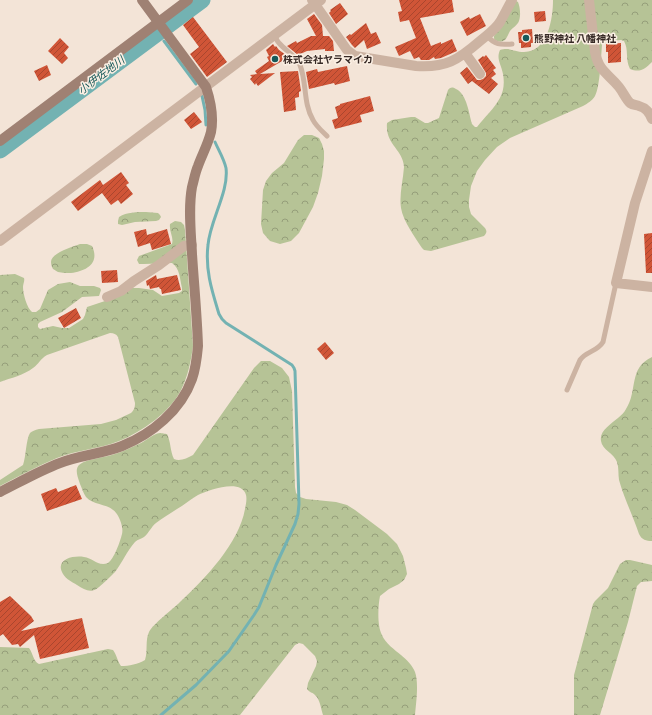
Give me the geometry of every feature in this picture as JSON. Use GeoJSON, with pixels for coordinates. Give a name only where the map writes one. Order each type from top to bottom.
{"type":"FeatureCollection","features":[{"type":"Feature","properties":{"kind":"street"},"geometry":{"type":"LineString","coordinates":[[0,492],[60,463],[74,458],[105,451],[137,439],[164,420],[176,408],[186,394],[197,363],[198,335],[190,210],[192,188],[197,168],[211,133],[212,109],[206,87],[142,0]]}},
{"type":"Feature","properties":{"kind":"street"},"geometry":{"type":"LineString","coordinates":[[0,141],[162,27],[188,0]]}},
{"type":"Feature","properties":{"kind":"street"},"geometry":{"type":"LineString","coordinates":[[0,241],[274,36],[316,1],[347,50],[354,56],[426,67],[453,61],[465,53],[496,27],[512,0]]}},
{"type":"Feature","properties":{"kind":"street"},"geometry":{"type":"LineString","coordinates":[[589,0],[596,60],[600,68],[619,86],[631,104],[643,107],[647,110],[652,119]]}},
{"type":"Feature","properties":{"kind":"street"},"geometry":{"type":"LineString","coordinates":[[465,53],[480,74]]}},
{"type":"Feature","properties":{"kind":"street"},"geometry":{"type":"LineString","coordinates":[[652,151],[635,203],[616,283],[652,286]]}},
{"type":"Feature","properties":{"kind":"street"},"geometry":{"type":"LineString","coordinates":[[107,297],[120,291],[184,246],[192,245]]}},
{"type":"Feature","properties":{"kind":"lane"},"geometry":{"type":"LineString","coordinates":[[486,35],[490,40],[498,44],[512,44]]}},
{"type":"Feature","properties":{"kind":"lane"},"geometry":{"type":"LineString","coordinates":[[274,36],[300,64],[304,76],[310,114],[313,121],[327,136]]}},
{"type":"Feature","properties":{"kind":"lane"},"geometry":{"type":"LineString","coordinates":[[567,390],[583,356],[597,349],[603,342],[616,283]]}},
{"type":"Feature","properties":{"kind":"green space"},"geometry":{"type":"Polygon","coordinates":[[[553,0],[652,0],[652,62],[642,70],[637,71],[630,69],[624,41],[603,42],[597,92],[593,99],[583,106],[510,138],[497,147],[477,171],[471,186],[469,207],[471,214],[486,229],[485,235],[431,251],[424,250],[410,229],[402,213],[400,198],[404,167],[403,161],[391,142],[387,130],[387,123],[392,120],[415,117],[425,123],[428,123],[439,118],[448,90],[453,88],[463,95],[472,124],[477,127],[496,104],[503,90],[504,80],[499,59],[500,50],[507,49],[524,52],[532,51],[539,46],[548,33],[552,16],[553,0]]]}},
{"type":"Feature","properties":{"kind":"green space"},"geometry":{"type":"Polygon","coordinates":[[[516,1],[518,2],[520,11],[520,19],[518,23],[504,40],[500,42],[496,41],[494,36],[516,1]]]}},
{"type":"Feature","properties":{"kind":"green space"},"geometry":{"type":"Polygon","coordinates":[[[304,135],[312,135],[319,138],[322,144],[324,159],[322,176],[313,207],[299,233],[291,241],[280,244],[270,241],[263,233],[261,224],[263,190],[266,181],[272,173],[284,163],[298,140],[304,135]]]}},
{"type":"Feature","properties":{"kind":"green space"},"geometry":{"type":"Polygon","coordinates":[[[146,212],[158,213],[161,217],[156,221],[135,222],[122,225],[118,224],[119,217],[122,215],[146,212]]]}},
{"type":"Feature","properties":{"kind":"green space"},"geometry":{"type":"Polygon","coordinates":[[[175,221],[181,222],[184,225],[185,230],[193,346],[187,374],[181,390],[176,398],[163,413],[146,427],[128,437],[111,444],[57,458],[0,486],[0,480],[23,465],[30,433],[39,429],[101,424],[116,420],[131,413],[134,409],[135,403],[118,337],[113,333],[47,355],[26,373],[0,382],[0,275],[15,274],[24,278],[23,287],[25,297],[28,307],[32,312],[36,312],[40,309],[48,290],[58,284],[70,282],[80,286],[94,286],[100,288],[101,290],[99,296],[82,297],[62,312],[38,324],[40,329],[53,326],[69,328],[83,319],[87,307],[108,300],[132,288],[153,290],[162,296],[179,293],[182,291],[180,278],[175,265],[172,263],[139,264],[137,260],[139,256],[172,244],[170,224],[175,221]]]}},
{"type":"Feature","properties":{"kind":"green space"},"geometry":{"type":"Polygon","coordinates":[[[80,244],[92,246],[94,252],[93,261],[87,268],[71,273],[58,272],[53,269],[51,262],[54,256],[80,244]]]}},
{"type":"Feature","properties":{"kind":"green space"},"geometry":{"type":"Polygon","coordinates":[[[652,357],[652,541],[648,541],[641,538],[639,534],[621,487],[617,462],[602,444],[601,437],[606,428],[625,410],[630,402],[636,374],[644,362],[652,357]]]}},
{"type":"Feature","properties":{"kind":"green space"},"geometry":{"type":"Polygon","coordinates":[[[261,361],[270,361],[282,368],[289,377],[292,391],[296,493],[300,497],[306,499],[336,502],[347,505],[387,534],[397,544],[403,556],[407,574],[404,580],[380,596],[378,610],[380,631],[383,638],[413,667],[415,672],[417,687],[415,715],[323,715],[318,699],[307,689],[317,661],[315,656],[303,644],[299,643],[295,645],[240,715],[0,715],[0,647],[29,648],[35,661],[39,664],[108,649],[113,650],[121,666],[127,666],[145,660],[147,638],[151,629],[200,583],[220,560],[236,535],[242,522],[246,495],[243,490],[238,487],[232,486],[217,488],[203,493],[158,521],[144,537],[135,542],[115,572],[96,589],[91,591],[85,590],[71,582],[63,574],[61,569],[61,565],[66,559],[75,557],[87,558],[101,564],[108,563],[116,550],[122,532],[120,520],[113,510],[109,507],[95,503],[86,497],[77,475],[78,466],[81,463],[90,460],[123,451],[160,433],[167,434],[174,459],[181,460],[193,455],[254,368],[261,361]]]}},
{"type":"Feature","properties":{"kind":"green space"},"geometry":{"type":"Polygon","coordinates":[[[626,560],[652,565],[652,581],[641,582],[637,586],[628,622],[600,715],[574,715],[574,675],[593,604],[608,588],[620,564],[626,560]]]}},
{"type":"Feature","properties":{"kind":"building"},"geometry":{"type":"Polygon","coordinates":[[[399,0],[452,0],[454,12],[420,18],[431,46],[441,42],[441,44],[452,39],[457,51],[441,58],[435,59],[434,57],[429,60],[421,60],[419,57],[414,59],[410,51],[399,56],[395,47],[416,38],[409,20],[400,22],[398,12],[402,11],[399,0]]]}},
{"type":"Feature","properties":{"kind":"building"},"geometry":{"type":"Polygon","coordinates":[[[340,3],[348,14],[336,24],[329,13],[331,11],[330,10],[340,3]]]}},
{"type":"Feature","properties":{"kind":"building"},"geometry":{"type":"Polygon","coordinates":[[[545,11],[546,21],[535,22],[534,12],[545,11]]]}},
{"type":"Feature","properties":{"kind":"building"},"geometry":{"type":"Polygon","coordinates":[[[314,14],[322,25],[323,36],[329,36],[333,41],[334,51],[325,51],[325,49],[307,51],[298,55],[287,46],[296,41],[297,43],[311,36],[316,36],[307,19],[314,14]]]}},
{"type":"Feature","properties":{"kind":"building"},"geometry":{"type":"Polygon","coordinates":[[[480,14],[486,26],[467,36],[460,22],[469,17],[470,19],[480,14]]]}},
{"type":"Feature","properties":{"kind":"building"},"geometry":{"type":"Polygon","coordinates":[[[193,17],[227,62],[207,77],[190,54],[199,47],[183,25],[193,17]]]}},
{"type":"Feature","properties":{"kind":"building"},"geometry":{"type":"Polygon","coordinates":[[[366,23],[371,34],[376,32],[381,43],[367,49],[364,40],[355,48],[346,37],[350,34],[351,35],[366,23]]]}},
{"type":"Feature","properties":{"kind":"building","name":"熊野神社 八幡神社"},"geometry":{"type":"Polygon","coordinates":[[[532,29],[533,43],[531,43],[531,47],[521,48],[518,32],[532,29]]]}},
{"type":"Feature","properties":{"kind":"building"},"geometry":{"type":"Polygon","coordinates":[[[60,38],[69,47],[64,53],[68,58],[62,64],[48,51],[60,38]]]}},
{"type":"Feature","properties":{"kind":"building"},"geometry":{"type":"Polygon","coordinates":[[[621,43],[621,62],[608,63],[606,44],[621,43]]]}},
{"type":"Feature","properties":{"kind":"building"},"geometry":{"type":"Polygon","coordinates":[[[273,44],[289,57],[260,74],[275,73],[258,86],[256,83],[255,85],[250,79],[252,77],[250,75],[257,74],[255,71],[269,61],[267,57],[269,56],[266,50],[273,44]]]}},
{"type":"Feature","properties":{"kind":"building"},"geometry":{"type":"Polygon","coordinates":[[[486,55],[496,68],[493,70],[496,74],[491,78],[498,84],[489,94],[472,81],[468,84],[460,73],[467,67],[477,80],[483,79],[486,76],[486,73],[478,60],[486,55]]]}},
{"type":"Feature","properties":{"kind":"building"},"geometry":{"type":"Polygon","coordinates":[[[47,65],[51,75],[39,81],[34,71],[47,65]]]}},
{"type":"Feature","properties":{"kind":"building"},"geometry":{"type":"Polygon","coordinates":[[[347,66],[350,81],[309,89],[306,72],[317,69],[318,72],[347,66]]]}},
{"type":"Feature","properties":{"kind":"building"},"geometry":{"type":"Polygon","coordinates":[[[298,71],[301,91],[299,92],[299,97],[295,98],[296,110],[284,112],[280,72],[298,71]]]}},
{"type":"Feature","properties":{"kind":"building"},"geometry":{"type":"Polygon","coordinates":[[[370,96],[374,111],[360,115],[362,122],[335,129],[332,120],[338,118],[335,107],[340,104],[370,96]]]}},
{"type":"Feature","properties":{"kind":"building"},"geometry":{"type":"Polygon","coordinates":[[[194,112],[202,122],[191,129],[184,120],[194,112]]]}},
{"type":"Feature","properties":{"kind":"building"},"geometry":{"type":"Polygon","coordinates":[[[121,172],[129,183],[126,185],[133,194],[121,204],[118,200],[111,205],[102,193],[78,211],[71,202],[100,180],[103,185],[121,172]]]}},
{"type":"Feature","properties":{"kind":"building"},"geometry":{"type":"Polygon","coordinates":[[[146,229],[147,235],[167,229],[171,244],[152,250],[150,243],[138,247],[134,232],[146,229]]]}},
{"type":"Feature","properties":{"kind":"building"},"geometry":{"type":"Polygon","coordinates":[[[652,233],[652,273],[646,273],[644,234],[652,233]]]}},
{"type":"Feature","properties":{"kind":"building"},"geometry":{"type":"Polygon","coordinates":[[[117,270],[118,282],[102,283],[101,271],[117,270]]]}},
{"type":"Feature","properties":{"kind":"building"},"geometry":{"type":"Polygon","coordinates":[[[156,275],[157,279],[177,275],[181,290],[162,294],[159,287],[150,289],[149,285],[147,286],[146,281],[156,275]]]}},
{"type":"Feature","properties":{"kind":"building"},"geometry":{"type":"Polygon","coordinates":[[[76,308],[81,318],[64,328],[58,318],[76,308]]]}},
{"type":"Feature","properties":{"kind":"building"},"geometry":{"type":"Polygon","coordinates":[[[325,342],[334,353],[326,360],[317,349],[325,342]]]}},
{"type":"Feature","properties":{"kind":"building"},"geometry":{"type":"Polygon","coordinates":[[[76,485],[82,499],[47,511],[41,494],[56,488],[58,492],[76,485]]]}},
{"type":"Feature","properties":{"kind":"building"},"geometry":{"type":"Polygon","coordinates":[[[10,596],[31,616],[34,621],[21,631],[82,618],[89,648],[40,659],[34,635],[20,647],[18,644],[12,645],[3,634],[0,636],[0,602],[10,596]]]}},
{"type":"Feature","properties":{"kind":"waterway","name":"小伊佐地川"},"geometry":{"type":"LineString","coordinates":[[0,150],[202,0]]}},
{"type":"Feature","properties":{"kind":"waterway"},"geometry":{"type":"LineString","coordinates":[[164,41],[196,84]]}},
{"type":"Feature","properties":{"kind":"waterway"},"geometry":{"type":"LineString","coordinates":[[202,96],[206,125]]}},
{"type":"Feature","properties":{"kind":"waterway"},"geometry":{"type":"LineString","coordinates":[[161,715],[196,685],[229,651],[254,615],[259,607],[295,524],[299,504],[294,368],[292,365],[222,319],[219,314],[208,272],[207,254],[209,235],[225,187],[226,177],[226,168],[223,158],[215,142]]}},
{"type":"Feature","properties":{"kind":"place","name":"熊野神社 八幡神社"},"geometry":{"type":"Point","coordinates":[526,38]}},
{"type":"Feature","properties":{"kind":"place","name":"株式会社ヤラマイカ"},"geometry":{"type":"Point","coordinates":[275,59]}}]}
